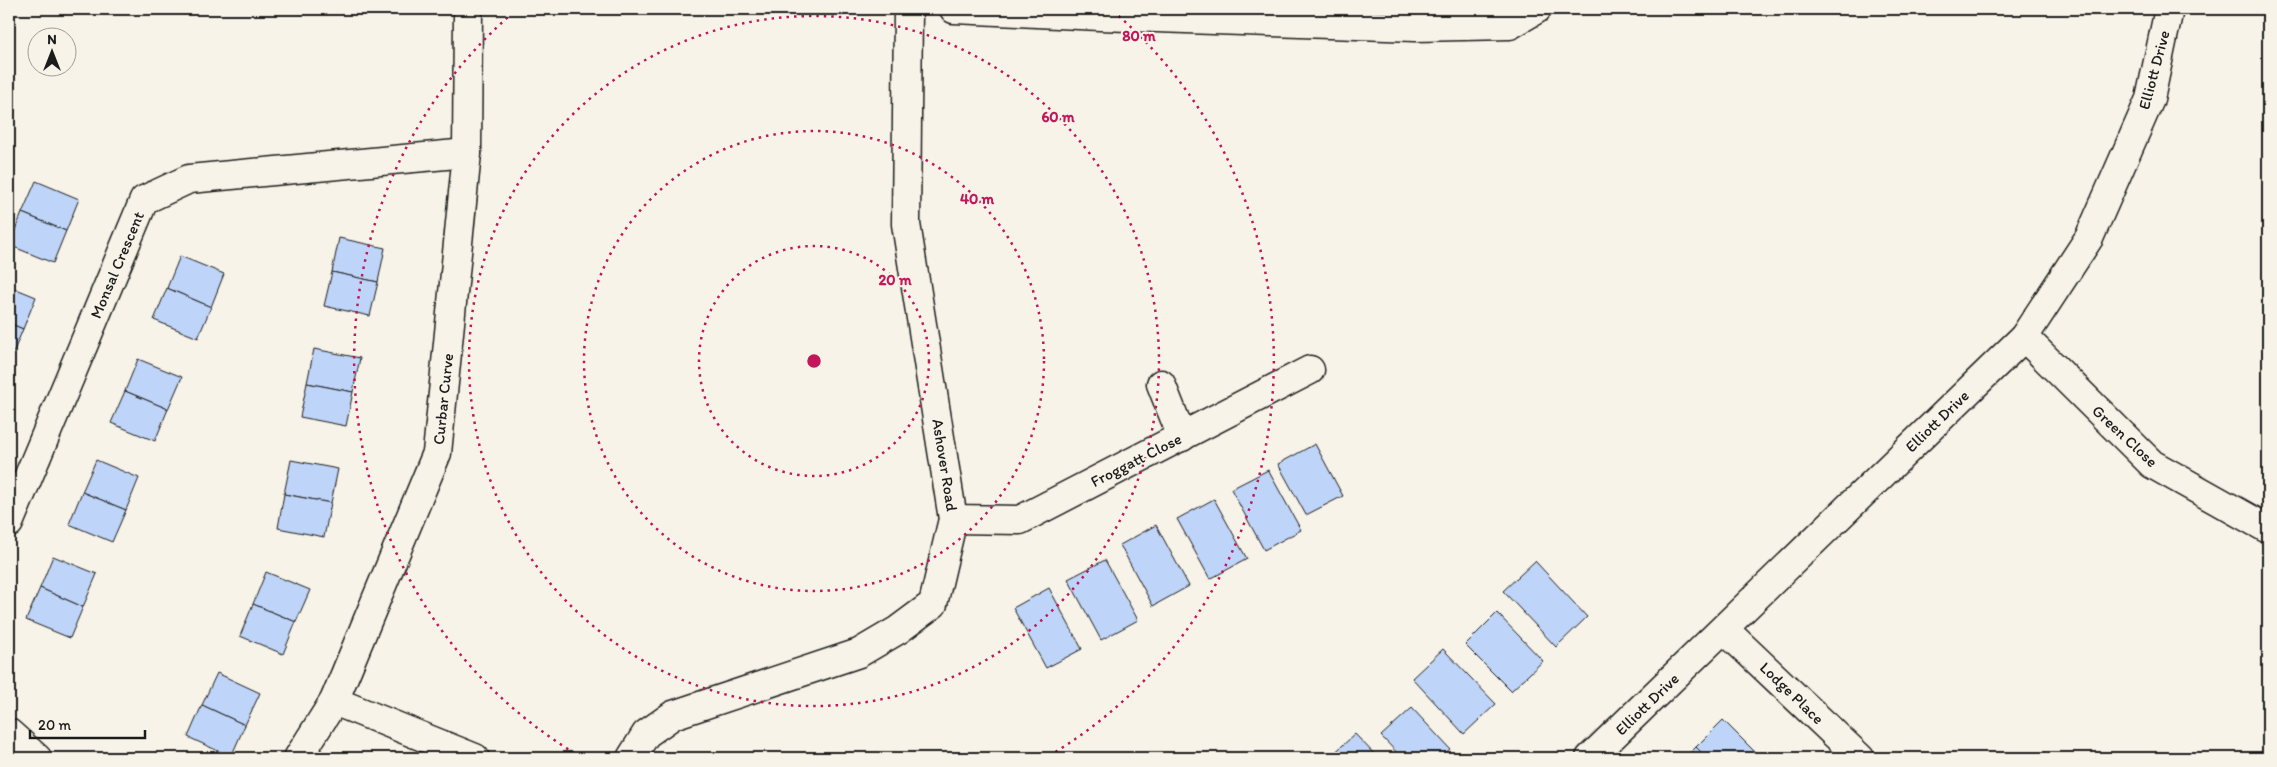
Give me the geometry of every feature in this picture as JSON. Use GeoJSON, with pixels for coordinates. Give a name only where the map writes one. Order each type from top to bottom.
{"type":"FeatureCollection","features":[{"type":"Feature","properties":{"kind":"street","name":"Curbar Curve"},"geometry":{"type":"LineString","coordinates":[[298,758],[334,701],[437,453],[467,152],[468,9]]}},
{"type":"Feature","properties":{"kind":"street","name":"Ashover Road"},"geometry":{"type":"LineString","coordinates":[[631,758],[646,734],[673,715],[859,653],[905,625],[934,604],[954,519],[906,224],[908,9]]}},
{"type":"Feature","properties":{"kind":"street"},"geometry":{"type":"LineString","coordinates":[[954,9],[1415,27],[1510,25],[1537,9]]}},
{"type":"Feature","properties":{"kind":"street","name":"Elliott Drive"},"geometry":{"type":"LineString","coordinates":[[1590,758],[2024,337],[2089,238],[2150,99],[2169,9]]}},
{"type":"Feature","properties":{"kind":"street","name":"Monsal Crescent"},"geometry":{"type":"LineString","coordinates":[[9,523],[144,200],[189,179],[467,152]]}},
{"type":"Feature","properties":{"kind":"street","name":"Green Close"},"geometry":{"type":"LineString","coordinates":[[2024,337],[2152,464],[2268,529]]}},
{"type":"Feature","properties":{"kind":"street","name":"Froggatt Close"},"geometry":{"type":"LineString","coordinates":[[954,519],[1020,520],[1310,370]]}},
{"type":"Feature","properties":{"kind":"street"},"geometry":{"type":"LineString","coordinates":[[1161,384],[1182,437]]}},
{"type":"Feature","properties":{"kind":"street","name":"Lodge Place"},"geometry":{"type":"LineString","coordinates":[[1724,629],[1860,758]]}},
{"type":"Feature","properties":{"kind":"street"},"geometry":{"type":"LineString","coordinates":[[334,701],[475,758]]}},
{"type":"Feature","properties":{"kind":"street"},"geometry":{"type":"LineString","coordinates":[[9,733],[37,758]]}},
{"type":"Feature","properties":{"kind":"building"},"geometry":{"type":"Polygon","coordinates":[[[36,181],[79,199],[66,231],[22,213],[36,181]]]}},
{"type":"Feature","properties":{"kind":"building"},"geometry":{"type":"Polygon","coordinates":[[[22,213],[66,231],[53,263],[9,245],[22,213]]]}},
{"type":"Feature","properties":{"kind":"building"},"geometry":{"type":"Polygon","coordinates":[[[339,238],[385,248],[378,282],[332,272],[339,238]]]}},
{"type":"Feature","properties":{"kind":"building"},"geometry":{"type":"Polygon","coordinates":[[[180,256],[224,274],[211,307],[167,288],[180,256]]]}},
{"type":"Feature","properties":{"kind":"building"},"geometry":{"type":"Polygon","coordinates":[[[332,272],[378,282],[370,316],[324,306],[332,272]]]}},
{"type":"Feature","properties":{"kind":"building"},"geometry":{"type":"Polygon","coordinates":[[[9,286],[36,297],[23,329],[9,323],[9,286]]]}},
{"type":"Feature","properties":{"kind":"building"},"geometry":{"type":"Polygon","coordinates":[[[167,288],[211,307],[198,338],[154,320],[167,288]]]}},
{"type":"Feature","properties":{"kind":"building"},"geometry":{"type":"Polygon","coordinates":[[[9,323],[23,329],[9,363],[9,323]]]}},
{"type":"Feature","properties":{"kind":"building"},"geometry":{"type":"Polygon","coordinates":[[[314,349],[360,358],[353,392],[307,383],[314,349]]]}},
{"type":"Feature","properties":{"kind":"building"},"geometry":{"type":"Polygon","coordinates":[[[138,359],[182,377],[168,409],[125,391],[138,359]]]}},
{"type":"Feature","properties":{"kind":"building"},"geometry":{"type":"Polygon","coordinates":[[[307,383],[353,392],[346,426],[300,417],[307,383]]]}},
{"type":"Feature","properties":{"kind":"building"},"geometry":{"type":"Polygon","coordinates":[[[125,391],[168,409],[155,441],[111,423],[125,391]]]}},
{"type":"Feature","properties":{"kind":"building"},"geometry":{"type":"Polygon","coordinates":[[[1315,444],[1343,496],[1306,515],[1278,464],[1315,444]]]}},
{"type":"Feature","properties":{"kind":"building"},"geometry":{"type":"Polygon","coordinates":[[[96,460],[139,478],[126,510],[82,492],[96,460]]]}},
{"type":"Feature","properties":{"kind":"building"},"geometry":{"type":"Polygon","coordinates":[[[291,460],[338,469],[331,503],[284,494],[291,460]]]}},
{"type":"Feature","properties":{"kind":"building"},"geometry":{"type":"Polygon","coordinates":[[[1268,470],[1301,530],[1264,550],[1231,489],[1268,470]]]}},
{"type":"Feature","properties":{"kind":"building"},"geometry":{"type":"Polygon","coordinates":[[[82,492],[126,510],[112,542],[69,524],[82,492]]]}},
{"type":"Feature","properties":{"kind":"building"},"geometry":{"type":"Polygon","coordinates":[[[284,494],[331,503],[324,537],[278,528],[284,494]]]}},
{"type":"Feature","properties":{"kind":"building"},"geometry":{"type":"Polygon","coordinates":[[[1214,499],[1247,559],[1210,579],[1177,519],[1214,499]]]}},
{"type":"Feature","properties":{"kind":"building"},"geometry":{"type":"Polygon","coordinates":[[[1156,525],[1189,586],[1153,606],[1120,545],[1156,525]]]}},
{"type":"Feature","properties":{"kind":"building"},"geometry":{"type":"Polygon","coordinates":[[[53,556],[97,574],[83,607],[40,588],[53,556]]]}},
{"type":"Feature","properties":{"kind":"building"},"geometry":{"type":"Polygon","coordinates":[[[1105,560],[1138,620],[1101,640],[1068,579],[1105,560]]]}},
{"type":"Feature","properties":{"kind":"building"},"geometry":{"type":"Polygon","coordinates":[[[1535,561],[1587,617],[1556,647],[1503,591],[1535,561]]]}},
{"type":"Feature","properties":{"kind":"building"},"geometry":{"type":"Polygon","coordinates":[[[266,572],[310,590],[296,622],[253,604],[266,572]]]}},
{"type":"Feature","properties":{"kind":"building"},"geometry":{"type":"Polygon","coordinates":[[[40,588],[83,607],[70,638],[26,620],[40,588]]]}},
{"type":"Feature","properties":{"kind":"building"},"geometry":{"type":"Polygon","coordinates":[[[1049,588],[1082,649],[1046,668],[1013,608],[1049,588]]]}},
{"type":"Feature","properties":{"kind":"building"},"geometry":{"type":"Polygon","coordinates":[[[253,604],[296,622],[283,654],[240,636],[253,604]]]}},
{"type":"Feature","properties":{"kind":"building"},"geometry":{"type":"Polygon","coordinates":[[[1497,613],[1543,661],[1511,691],[1465,645],[1497,613]]]}},
{"type":"Feature","properties":{"kind":"building"},"geometry":{"type":"Polygon","coordinates":[[[1443,649],[1496,704],[1464,734],[1412,678],[1443,649]]]}},
{"type":"Feature","properties":{"kind":"building"},"geometry":{"type":"Polygon","coordinates":[[[217,673],[260,693],[245,725],[202,705],[217,673]]]}},
{"type":"Feature","properties":{"kind":"building"},"geometry":{"type":"Polygon","coordinates":[[[202,705],[245,725],[231,757],[188,737],[202,705]]]}},
{"type":"Feature","properties":{"kind":"building"},"geometry":{"type":"Polygon","coordinates":[[[1412,708],[1450,749],[1440,758],[1402,758],[1381,736],[1412,708]]]}},
{"type":"Feature","properties":{"kind":"building"},"geometry":{"type":"Polygon","coordinates":[[[1723,720],[1761,758],[1707,758],[1696,747],[1723,720]]]}},
{"type":"Feature","properties":{"kind":"building"},"geometry":{"type":"Polygon","coordinates":[[[1355,734],[1378,758],[1329,758],[1355,734]]]}},
{"type":"Feature","properties":{"kind":"building"},"geometry":{"type":"Polygon","coordinates":[[[1696,747],[1707,758],[1685,758],[1696,747]]]}}]}
